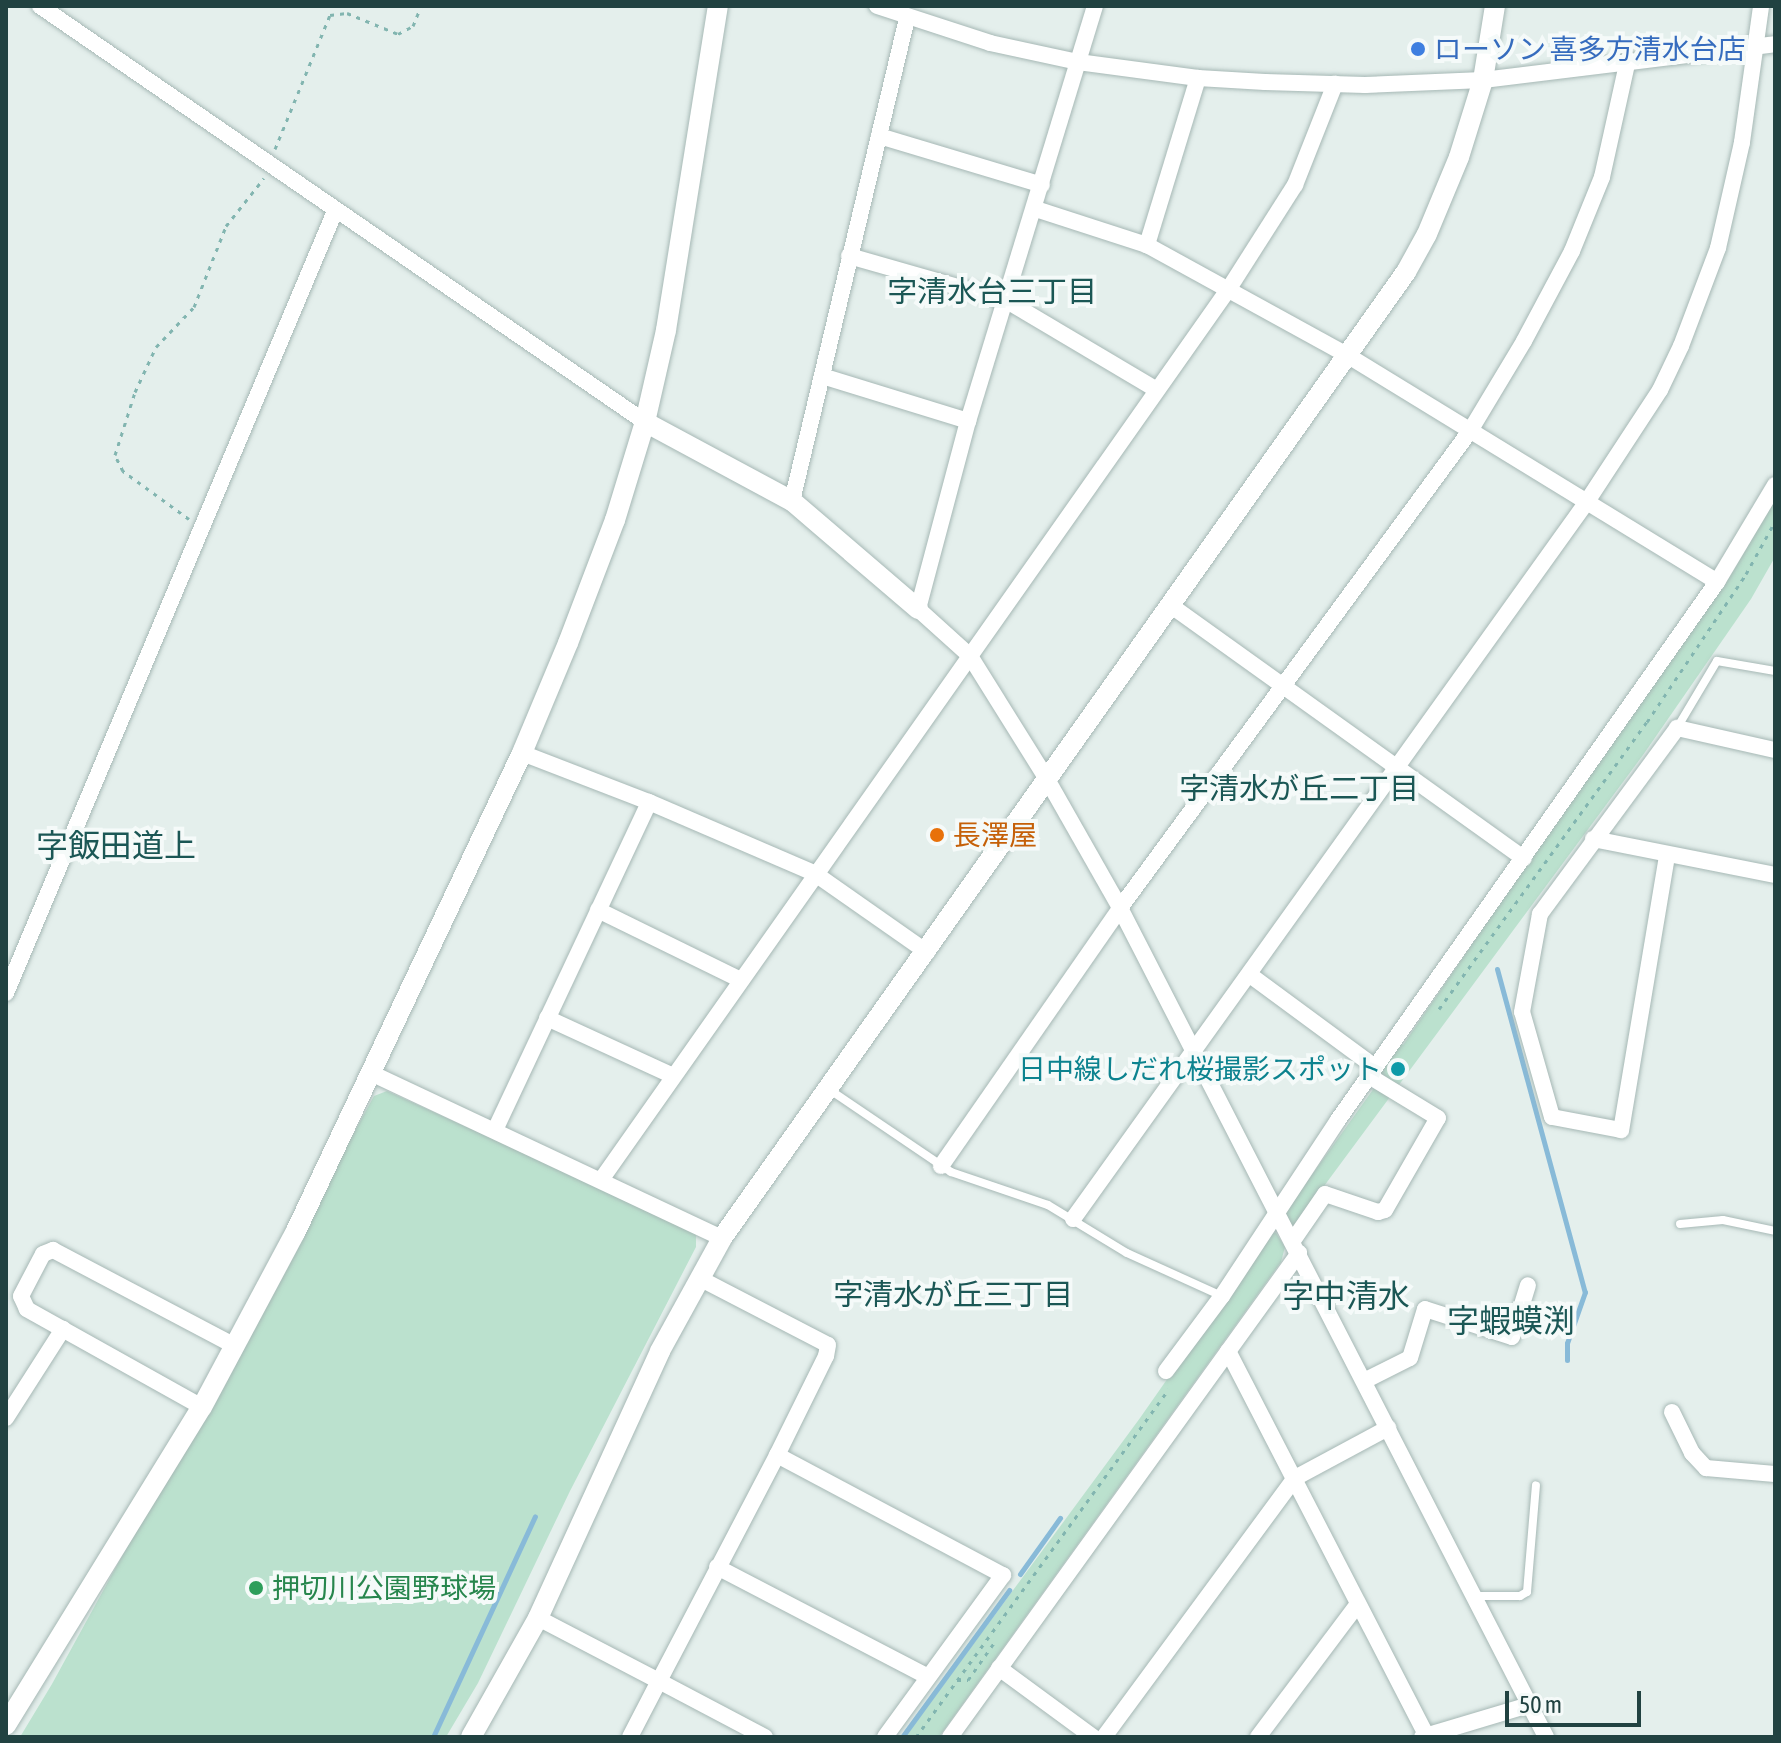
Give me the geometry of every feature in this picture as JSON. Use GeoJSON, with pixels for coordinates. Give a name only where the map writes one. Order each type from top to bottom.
{"type":"FeatureCollection","features":[{"type":"Feature","properties":{"kind":"street"},"geometry":{"type":"LineString","coordinates":[[40,6],[645,422],[792,501],[970,656],[1048,781],[1120,908],[1546,1737]]}},
{"type":"Feature","properties":{"kind":"street"},"geometry":{"type":"LineString","coordinates":[[6,1725],[202,1407],[235,1346],[373,1074],[522,753],[615,520],[645,422],[666,330],[718,6]]}},
{"type":"Feature","properties":{"kind":"street"},"geometry":{"type":"LineString","coordinates":[[877,6],[990,43],[1078,62],[1198,78],[1335,84],[1483,80],[1775,44]]}},
{"type":"Feature","properties":{"kind":"street"},"geometry":{"type":"LineString","coordinates":[[918,609],[968,421],[1036,209],[1095,6]]}},
{"type":"Feature","properties":{"kind":"street"},"geometry":{"type":"LineString","coordinates":[[471,1737],[538,1618],[660,1351],[722,1238],[1406,272],[1427,234],[1459,157],[1483,80],[1495,6]]}},
{"type":"Feature","properties":{"kind":"street"},"geometry":{"type":"LineString","coordinates":[[1073,1219],[1586,503],[1660,390],[1702,295],[1731,195],[1761,6]]}},
{"type":"Feature","properties":{"kind":"street"},"geometry":{"type":"LineString","coordinates":[[792,501],[907,17]]}},
{"type":"Feature","properties":{"kind":"street"},"geometry":{"type":"LineString","coordinates":[[941,1166],[1120,908],[1470,431],[1524,341],[1572,251],[1602,177],[1628,60]]}},
{"type":"Feature","properties":{"kind":"street"},"geometry":{"type":"LineString","coordinates":[[1147,245],[1198,78]]}},
{"type":"Feature","properties":{"kind":"street"},"geometry":{"type":"LineString","coordinates":[[601,1180],[739,979],[1228,290],[1295,185],[1335,84]]}},
{"type":"Feature","properties":{"kind":"street"},"geometry":{"type":"LineString","coordinates":[[879,136],[1042,185]]}},
{"type":"Feature","properties":{"kind":"street"},"geometry":{"type":"LineString","coordinates":[[1036,209],[1147,245],[1347,355],[1717,582]]}},
{"type":"Feature","properties":{"kind":"street"},"geometry":{"type":"LineString","coordinates":[[6,993],[335,211]]}},
{"type":"Feature","properties":{"kind":"street"},"geometry":{"type":"LineString","coordinates":[[849,256],[1007,301],[1157,390]]}},
{"type":"Feature","properties":{"kind":"street"},"geometry":{"type":"LineString","coordinates":[[822,376],[968,421]]}},
{"type":"Feature","properties":{"kind":"street"},"geometry":{"type":"LineString","coordinates":[[1166,1371],[1222,1296],[1372,1072],[1717,582],[1775,485]]}},
{"type":"Feature","properties":{"kind":"street"},"geometry":{"type":"LineString","coordinates":[[1170,605],[1524,858]]}},
{"type":"Feature","properties":{"kind":"street"},"geometry":{"type":"LineString","coordinates":[[1667,856],[1621,1130],[1552,1117],[1522,1012],[1540,914],[1677,728],[1775,750]]}},
{"type":"Feature","properties":{"kind":"street"},"geometry":{"type":"LineString","coordinates":[[522,753],[649,802],[814,873],[927,952]]}},
{"type":"Feature","properties":{"kind":"street"},"geometry":{"type":"LineString","coordinates":[[495,1130],[649,802]]}},
{"type":"Feature","properties":{"kind":"street"},"geometry":{"type":"LineString","coordinates":[[1593,839],[1775,875]]}},
{"type":"Feature","properties":{"kind":"street"},"geometry":{"type":"LineString","coordinates":[[598,910],[739,979]]}},
{"type":"Feature","properties":{"kind":"street"},"geometry":{"type":"LineString","coordinates":[[950,1737],[1228,1351],[1295,1248],[1325,1194],[1378,1212],[1385,1210],[1438,1118],[1372,1072],[1250,975]]}},
{"type":"Feature","properties":{"kind":"street"},"geometry":{"type":"LineString","coordinates":[[547,1018],[673,1076]]}},
{"type":"Feature","properties":{"kind":"street"},"geometry":{"type":"LineString","coordinates":[[373,1074],[722,1238]]}},
{"type":"Feature","properties":{"kind":"street"},"geometry":{"type":"LineString","coordinates":[[202,1407],[27,1309],[20,1299],[47,1251],[53,1250],[235,1346]]}},
{"type":"Feature","properties":{"kind":"street"},"geometry":{"type":"LineString","coordinates":[[630,1737],[777,1455],[826,1356],[828,1345],[699,1278]]}},
{"type":"Feature","properties":{"kind":"street"},"geometry":{"type":"LineString","coordinates":[[1364,1381],[1410,1358],[1425,1309],[1512,1337],[1528,1285]]}},
{"type":"Feature","properties":{"kind":"street"},"geometry":{"type":"LineString","coordinates":[[6,1418],[63,1329]]}},
{"type":"Feature","properties":{"kind":"street"},"geometry":{"type":"LineString","coordinates":[[1228,1351],[1425,1736],[1529,1705]]}},
{"type":"Feature","properties":{"kind":"street"},"geometry":{"type":"LineString","coordinates":[[1672,1412],[1692,1453],[1706,1468],[1775,1474]]}},
{"type":"Feature","properties":{"kind":"street"},"geometry":{"type":"LineString","coordinates":[[1104,1737],[1295,1478],[1388,1428]]}},
{"type":"Feature","properties":{"kind":"street"},"geometry":{"type":"LineString","coordinates":[[777,1455],[1003,1575],[885,1737]]}},
{"type":"Feature","properties":{"kind":"street"},"geometry":{"type":"LineString","coordinates":[[717,1567],[928,1677]]}},
{"type":"Feature","properties":{"kind":"street"},"geometry":{"type":"LineString","coordinates":[[1258,1737],[1358,1604]]}},
{"type":"Feature","properties":{"kind":"street"},"geometry":{"type":"LineString","coordinates":[[538,1618],[765,1737]]}},
{"type":"Feature","properties":{"kind":"street"},"geometry":{"type":"LineString","coordinates":[[999,1668],[1093,1737]]}},
{"type":"Feature","properties":{"kind":"lane"},"geometry":{"type":"LineString","coordinates":[[1677,728],[1717,661],[1775,671]]}},
{"type":"Feature","properties":{"kind":"lane"},"geometry":{"type":"LineString","coordinates":[[829,1090],[941,1166],[1048,1205],[1127,1253],[1222,1296]]}},
{"type":"Feature","properties":{"kind":"lane"},"geometry":{"type":"LineString","coordinates":[[1680,1224],[1723,1220],[1775,1231]]}},
{"type":"Feature","properties":{"kind":"lane"},"geometry":{"type":"LineString","coordinates":[[1472,1596],[1520,1596],[1527,1592],[1536,1485]]}},
{"type":"Feature","properties":{"kind":"path"},"geometry":{"type":"LineString","coordinates":[[202,528],[123,471],[115,455],[131,401],[156,347],[194,307],[226,226],[266,177],[330,15],[347,13],[398,34],[413,26],[421,6]]}},
{"type":"Feature","properties":{"kind":"path"},"geometry":{"type":"LineString","coordinates":[[957,1680],[968,1680],[1000,1636]]}},
{"type":"Feature","properties":{"kind":"green space"},"geometry":{"type":"Polygon","coordinates":[[[1775,492],[1775,557],[1751,599],[1643,755],[1293,1228],[1285,1214],[1291,1204],[1377,1084],[1377,1076],[1400,1043],[1403,1045],[1477,937],[1483,922],[1775,492]]]}},
{"type":"Feature","properties":{"kind":"green space"},"geometry":{"type":"Polygon","coordinates":[[[387,1091],[696,1231],[696,1247],[570,1491],[478,1683],[446,1737],[20,1737],[374,1096],[387,1091]]]}},
{"type":"Feature","properties":{"kind":"green space"},"geometry":{"type":"Polygon","coordinates":[[[1270,1232],[1276,1233],[1285,1247],[1281,1262],[939,1737],[905,1737],[1140,1418],[1270,1232]]]}},
{"type":"Feature","properties":{"kind":"waterway"},"geometry":{"type":"LineString","coordinates":[[1497,969],[1585,1292],[1567,1343],[1567,1360]]}},
{"type":"Feature","properties":{"kind":"waterway"},"geometry":{"type":"LineString","coordinates":[[433,1737],[535,1516]]}},
{"type":"Feature","properties":{"kind":"waterway"},"geometry":{"type":"LineString","coordinates":[[1020,1574],[1060,1518]]}},
{"type":"Feature","properties":{"kind":"waterway"},"geometry":{"type":"LineString","coordinates":[[902,1737],[1009,1590]]}},
{"type":"Feature","properties":{"kind":"place","name":"ローソン 喜多方清水台店"},"geometry":{"type":"Point","coordinates":[1418,49]}},
{"type":"Feature","properties":{"kind":"place","name":"長澤屋"},"geometry":{"type":"Point","coordinates":[937,835]}},
{"type":"Feature","properties":{"kind":"place","name":"日中線しだれ桜撮影スポット"},"geometry":{"type":"Point","coordinates":[1398,1069]}},
{"type":"Feature","properties":{"kind":"place","name":"押切川公園野球場"},"geometry":{"type":"Point","coordinates":[256,1588]}},
{"type":"Feature","properties":{"kind":"district","name":"字清水台三丁目"},"geometry":{"type":"Point","coordinates":[992,291]}},
{"type":"Feature","properties":{"kind":"district","name":"字清水が丘二丁目"},"geometry":{"type":"Point","coordinates":[1299,788]}},
{"type":"Feature","properties":{"kind":"district","name":"字飯田道上"},"geometry":{"type":"Point","coordinates":[116,846]}},
{"type":"Feature","properties":{"kind":"district","name":"字清水が丘三丁目"},"geometry":{"type":"Point","coordinates":[953,1294]}},
{"type":"Feature","properties":{"kind":"district","name":"字中清水"},"geometry":{"type":"Point","coordinates":[1346,1296]}},
{"type":"Feature","properties":{"kind":"district","name":"字蝦蟆渕"},"geometry":{"type":"Point","coordinates":[1511,1321]}}]}
